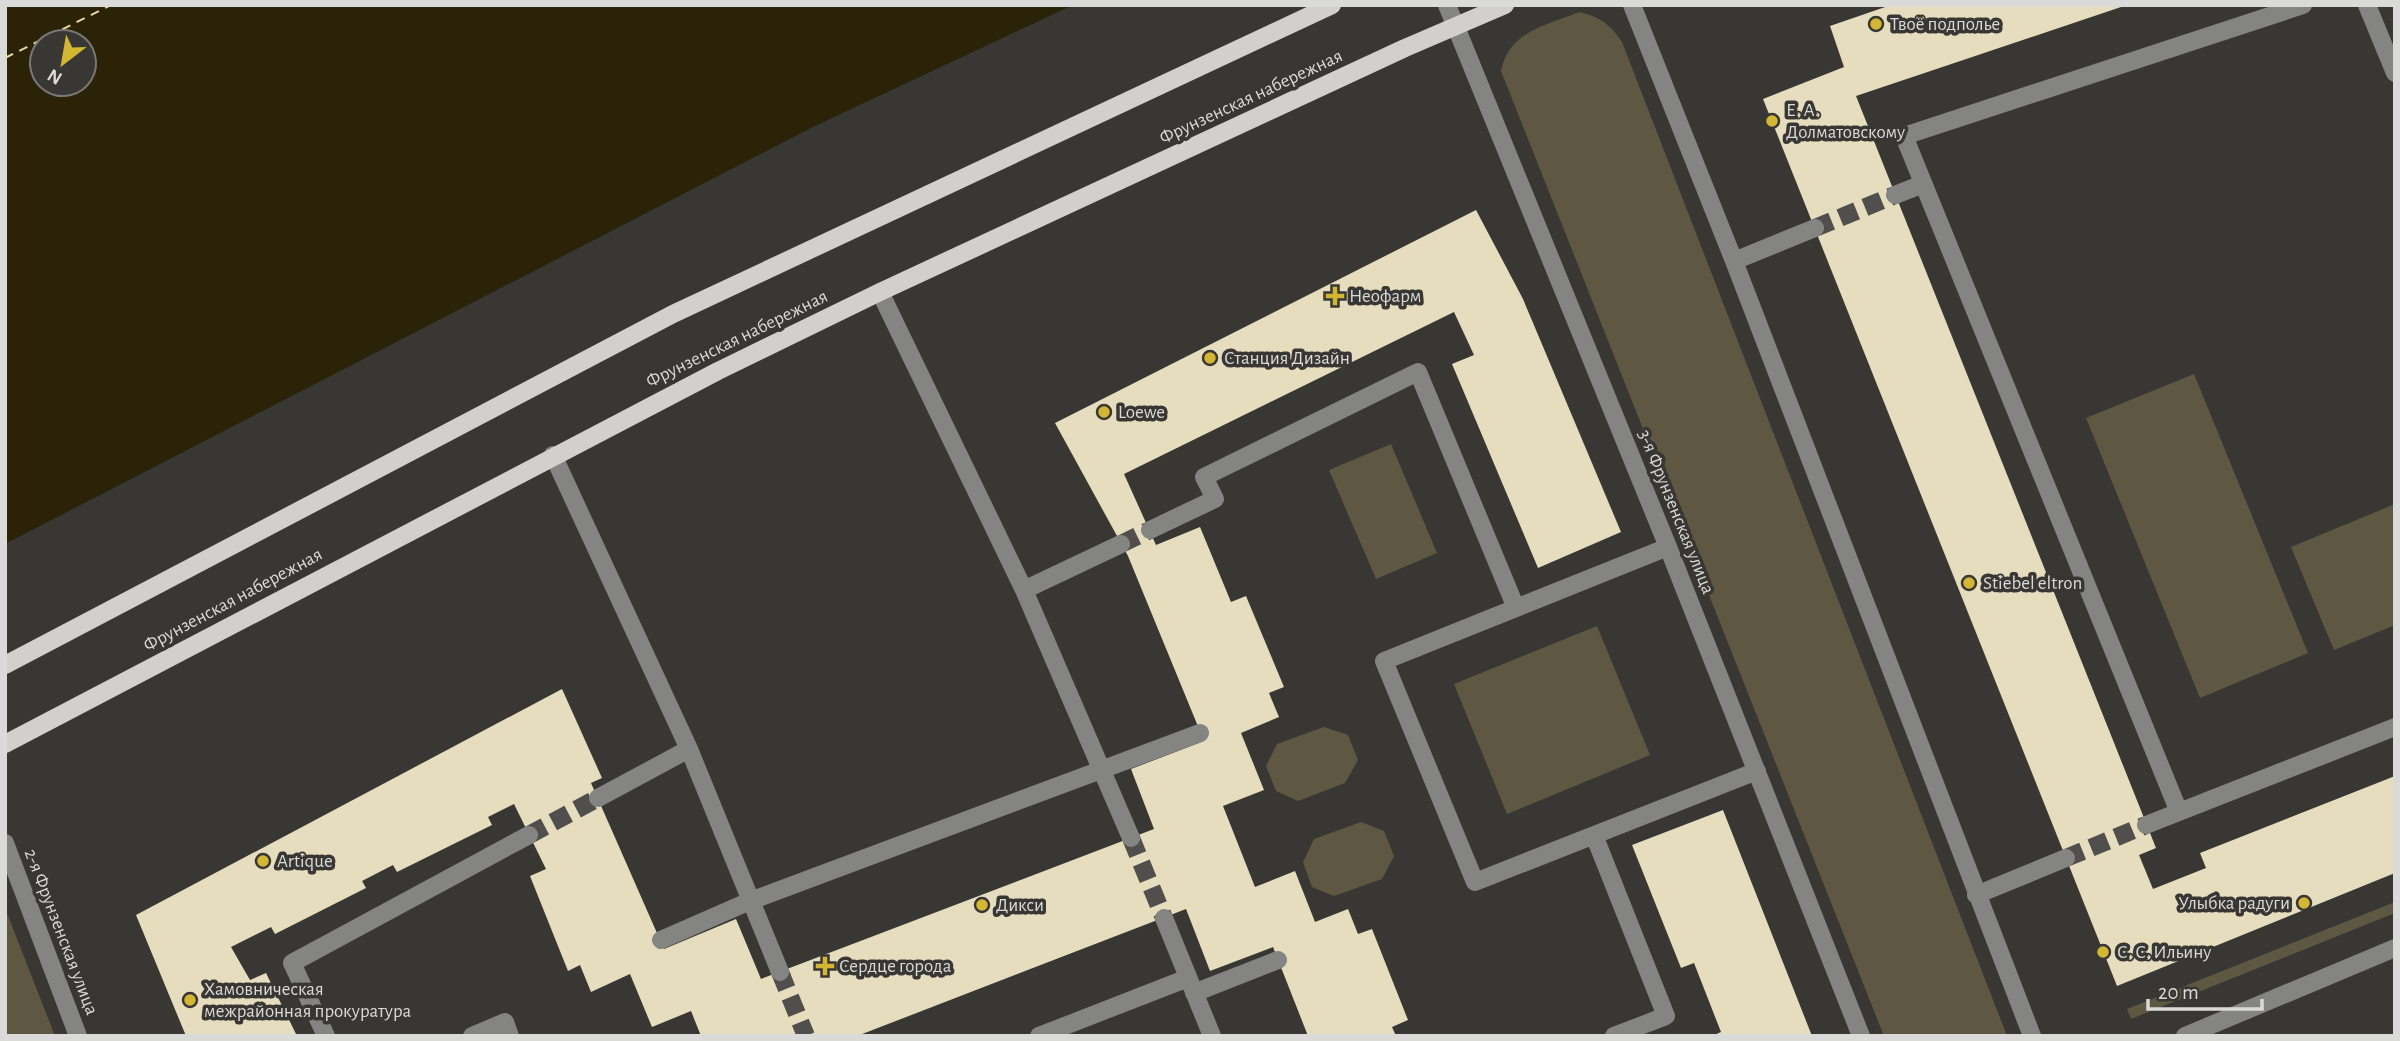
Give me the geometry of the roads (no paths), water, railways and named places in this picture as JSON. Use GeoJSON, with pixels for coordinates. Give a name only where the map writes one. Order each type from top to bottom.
{"type":"FeatureCollection","features":[{"type":"Feature","properties":{"kind":"main road"},"geometry":{"type":"LineString","coordinates":[[5,665],[673,314],[1332,5]]}},
{"type":"Feature","properties":{"kind":"main road","name":"Фрунзенская набережная"},"geometry":{"type":"LineString","coordinates":[[5,744],[553,455],[880,292],[1505,5]]}},
{"type":"Feature","properties":{"kind":"street","name":"3-я Фрунзенская улица"},"geometry":{"type":"LineString","coordinates":[[1447,5],[1668,547],[1861,1036]]}},
{"type":"Feature","properties":{"kind":"street"},"geometry":{"type":"LineString","coordinates":[[1632,5],[1734,261],[2032,1036]]}},
{"type":"Feature","properties":{"kind":"street"},"geometry":{"type":"LineString","coordinates":[[2179,812],[1904,136],[2303,5]]}},
{"type":"Feature","properties":{"kind":"street"},"geometry":{"type":"LineString","coordinates":[[2367,5],[2395,74]]}},
{"type":"Feature","properties":{"kind":"street"},"geometry":{"type":"LineString","coordinates":[[1895,195],[1923,184]]}},
{"type":"Feature","properties":{"kind":"street"},"geometry":{"type":"LineString","coordinates":[[1734,261],[1815,228]]}},
{"type":"Feature","properties":{"kind":"street"},"geometry":{"type":"LineString","coordinates":[[880,292],[1024,590],[1131,838]]}},
{"type":"Feature","properties":{"kind":"street"},"geometry":{"type":"LineString","coordinates":[[1150,530],[1215,499],[1204,477],[1418,372],[1516,608]]}},
{"type":"Feature","properties":{"kind":"street"},"geometry":{"type":"LineString","coordinates":[[553,455],[689,749],[780,972]]}},
{"type":"Feature","properties":{"kind":"street"},"geometry":{"type":"LineString","coordinates":[[1024,590],[1121,544]]}},
{"type":"Feature","properties":{"kind":"street"},"geometry":{"type":"LineString","coordinates":[[1668,547],[1384,661],[1475,883],[1757,771]]}},
{"type":"Feature","properties":{"kind":"street"},"geometry":{"type":"LineString","coordinates":[[2146,825],[2395,727]]}},
{"type":"Feature","properties":{"kind":"street"},"geometry":{"type":"LineString","coordinates":[[661,940],[750,901],[1200,733]]}},
{"type":"Feature","properties":{"kind":"street"},"geometry":{"type":"LineString","coordinates":[[598,798],[689,749]]}},
{"type":"Feature","properties":{"kind":"street"},"geometry":{"type":"LineString","coordinates":[[326,1036],[292,963],[529,835]]}},
{"type":"Feature","properties":{"kind":"street"},"geometry":{"type":"LineString","coordinates":[[1594,835],[1666,1016],[1614,1036]]}},
{"type":"Feature","properties":{"kind":"street","name":"2-я Фрунзенская улица"},"geometry":{"type":"LineString","coordinates":[[5,844],[78,1036]]}},
{"type":"Feature","properties":{"kind":"street"},"geometry":{"type":"LineString","coordinates":[[1976,895],[2066,858]]}},
{"type":"Feature","properties":{"kind":"street"},"geometry":{"type":"LineString","coordinates":[[1164,918],[1212,1036]]}},
{"type":"Feature","properties":{"kind":"street"},"geometry":{"type":"LineString","coordinates":[[2185,1036],[2395,948]]}},
{"type":"Feature","properties":{"kind":"street"},"geometry":{"type":"LineString","coordinates":[[1039,1036],[1278,960]]}},
{"type":"Feature","properties":{"kind":"street"},"geometry":{"type":"LineString","coordinates":[[472,1036],[505,1022],[510,1036]]}},
{"type":"Feature","properties":{"kind":"tunnel"},"geometry":{"type":"LineString","coordinates":[[1815,228],[1895,195]]}},
{"type":"Feature","properties":{"kind":"tunnel"},"geometry":{"type":"LineString","coordinates":[[1121,544],[1150,530]]}},
{"type":"Feature","properties":{"kind":"tunnel"},"geometry":{"type":"LineString","coordinates":[[529,835],[598,798]]}},
{"type":"Feature","properties":{"kind":"tunnel"},"geometry":{"type":"LineString","coordinates":[[2066,858],[2146,825]]}},
{"type":"Feature","properties":{"kind":"tunnel"},"geometry":{"type":"LineString","coordinates":[[1131,838],[1164,918]]}},
{"type":"Feature","properties":{"kind":"tunnel"},"geometry":{"type":"LineString","coordinates":[[780,972],[806,1036]]}},
{"type":"Feature","properties":{"kind":"place","name":"Твоё подполье"},"geometry":{"type":"Point","coordinates":[1876,24]}},
{"type":"Feature","properties":{"kind":"place","name":"Е. А. Долматовскому"},"geometry":{"type":"Point","coordinates":[1772,121]}},
{"type":"Feature","properties":{"kind":"place","name":"Неофарм"},"geometry":{"type":"Point","coordinates":[1335,296]}},
{"type":"Feature","properties":{"kind":"place","name":"Станция Дизайн"},"geometry":{"type":"Point","coordinates":[1210,358]}},
{"type":"Feature","properties":{"kind":"place","name":"Loewe"},"geometry":{"type":"Point","coordinates":[1104,412]}},
{"type":"Feature","properties":{"kind":"place","name":"Stiebel eltron"},"geometry":{"type":"Point","coordinates":[1969,583]}},
{"type":"Feature","properties":{"kind":"place","name":"Artique"},"geometry":{"type":"Point","coordinates":[263,861]}},
{"type":"Feature","properties":{"kind":"place","name":"Улыбка радуги"},"geometry":{"type":"Point","coordinates":[2304,903]}},
{"type":"Feature","properties":{"kind":"place","name":"Дикси"},"geometry":{"type":"Point","coordinates":[982,905]}},
{"type":"Feature","properties":{"kind":"place","name":"С. С. Ильину"},"geometry":{"type":"Point","coordinates":[2103,952]}},
{"type":"Feature","properties":{"kind":"place","name":"Сердце города"},"geometry":{"type":"Point","coordinates":[825,966]}},
{"type":"Feature","properties":{"kind":"place","name":"Хамовническая межрайонная прокуратура"},"geometry":{"type":"Point","coordinates":[190,1000]}}]}
